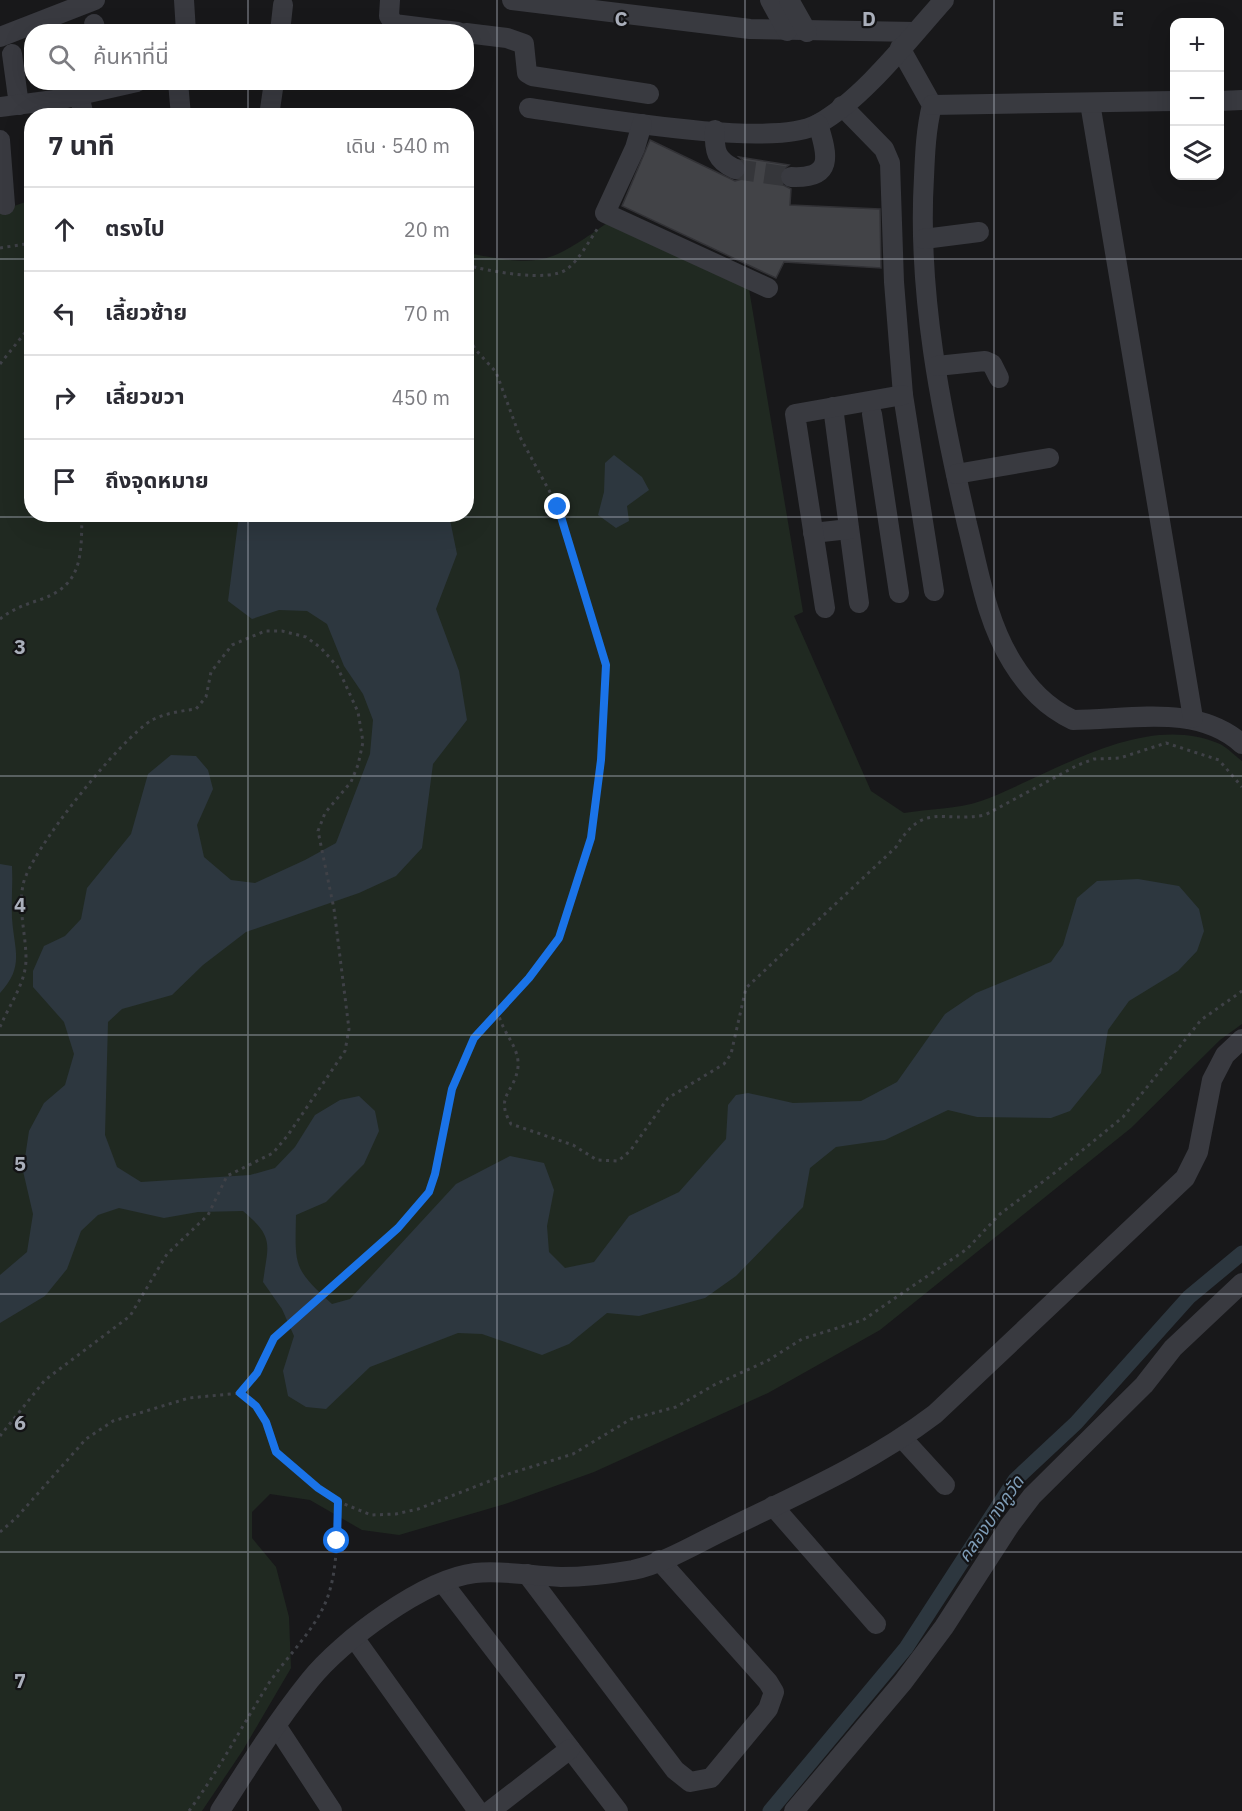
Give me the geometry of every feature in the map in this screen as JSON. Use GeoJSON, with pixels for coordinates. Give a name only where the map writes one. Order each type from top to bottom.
{"type":"FeatureCollection","features":[{"type":"Feature","properties":{"kind":"street"},"geometry":{"type":"LineString","coordinates":[[33,24],[95,0]]}},
{"type":"Feature","properties":{"kind":"street"},"geometry":{"type":"LineString","coordinates":[[184,0],[186,24]]}},
{"type":"Feature","properties":{"kind":"street"},"geometry":{"type":"LineString","coordinates":[[390,0],[389,16],[394,24]]}},
{"type":"Feature","properties":{"kind":"street"},"geometry":{"type":"LineString","coordinates":[[512,0],[787,31],[915,32]]}},
{"type":"Feature","properties":{"kind":"street"},"geometry":{"type":"LineString","coordinates":[[770,0],[787,31]]}},
{"type":"Feature","properties":{"kind":"street"},"geometry":{"type":"LineString","coordinates":[[789,0],[807,32]]}},
{"type":"Feature","properties":{"kind":"street"},"geometry":{"type":"LineString","coordinates":[[529,108],[642,124],[780,134],[800,132],[818,124],[842,106],[944,0]]}},
{"type":"Feature","properties":{"kind":"street"},"geometry":{"type":"LineString","coordinates":[[281,24],[283,5]]}},
{"type":"Feature","properties":{"kind":"street"},"geometry":{"type":"LineString","coordinates":[[0,37],[24,28]]}},
{"type":"Feature","properties":{"kind":"street"},"geometry":{"type":"LineString","coordinates":[[474,34],[520,41],[525,48],[527,73],[532,76],[649,94]]}},
{"type":"Feature","properties":{"kind":"street"},"geometry":{"type":"LineString","coordinates":[[900,48],[932,105],[927,123],[922,209],[927,307],[956,474],[989,614],[1011,661],[1034,694],[1056,712],[1073,720],[1193,718],[1215,725],[1242,744]]}},
{"type":"Feature","properties":{"kind":"street"},"geometry":{"type":"LineString","coordinates":[[12,54],[10,106],[80,95],[93,90]]}},
{"type":"Feature","properties":{"kind":"street"},"geometry":{"type":"LineString","coordinates":[[179,90],[180,108]]}},
{"type":"Feature","properties":{"kind":"street"},"geometry":{"type":"LineString","coordinates":[[271,108],[273,90]]}},
{"type":"Feature","properties":{"kind":"street"},"geometry":{"type":"LineString","coordinates":[[80,95],[82,108]]}},
{"type":"Feature","properties":{"kind":"street"},"geometry":{"type":"LineString","coordinates":[[1224,101],[1242,100]]}},
{"type":"Feature","properties":{"kind":"street"},"geometry":{"type":"LineString","coordinates":[[932,105],[1170,101]]}},
{"type":"Feature","properties":{"kind":"street"},"geometry":{"type":"LineString","coordinates":[[1090,103],[1193,718]]}},
{"type":"Feature","properties":{"kind":"street"},"geometry":{"type":"LineString","coordinates":[[842,106],[884,149],[890,163],[894,282],[903,395],[934,591]]}},
{"type":"Feature","properties":{"kind":"street"},"geometry":{"type":"LineString","coordinates":[[642,124],[635,148],[605,213],[768,288]]}},
{"type":"Feature","properties":{"kind":"street"},"geometry":{"type":"LineString","coordinates":[[791,177],[808,178],[818,173],[824,166],[826,156],[818,124]]}},
{"type":"Feature","properties":{"kind":"street"},"geometry":{"type":"LineString","coordinates":[[715,130],[716,155],[722,163],[735,169]]}},
{"type":"Feature","properties":{"kind":"street"},"geometry":{"type":"LineString","coordinates":[[0,140],[6,205]]}},
{"type":"Feature","properties":{"kind":"street"},"geometry":{"type":"LineString","coordinates":[[924,238],[979,232]]}},
{"type":"Feature","properties":{"kind":"street"},"geometry":{"type":"LineString","coordinates":[[937,366],[985,361],[992,364],[999,378]]}},
{"type":"Feature","properties":{"kind":"street"},"geometry":{"type":"LineString","coordinates":[[825,608],[795,414],[903,395]]}},
{"type":"Feature","properties":{"kind":"street"},"geometry":{"type":"LineString","coordinates":[[833,406],[859,603]]}},
{"type":"Feature","properties":{"kind":"street"},"geometry":{"type":"LineString","coordinates":[[872,414],[899,593]]}},
{"type":"Feature","properties":{"kind":"street"},"geometry":{"type":"LineString","coordinates":[[956,474],[1049,458]]}},
{"type":"Feature","properties":{"kind":"street"},"geometry":{"type":"LineString","coordinates":[[884,494],[918,489]]}},
{"type":"Feature","properties":{"kind":"street"},"geometry":{"type":"LineString","coordinates":[[813,533],[849,529]]}},
{"type":"Feature","properties":{"kind":"street"},"geometry":{"type":"LineString","coordinates":[[220,1811],[310,1679],[335,1653],[415,1594],[472,1574],[501,1571],[586,1576],[635,1569],[773,1506],[881,1452],[935,1414],[1185,1178],[1198,1152],[1212,1080],[1225,1054],[1238,1050]]}},
{"type":"Feature","properties":{"kind":"street"},"geometry":{"type":"LineString","coordinates":[[794,1811],[910,1673],[1032,1496],[1144,1385],[1173,1348],[1242,1283]]}},
{"type":"Feature","properties":{"kind":"street"},"geometry":{"type":"LineString","coordinates":[[902,1438],[945,1485]]}},
{"type":"Feature","properties":{"kind":"street"},"geometry":{"type":"LineString","coordinates":[[773,1506],[876,1624]]}},
{"type":"Feature","properties":{"kind":"street"},"geometry":{"type":"LineString","coordinates":[[527,1574],[675,1770],[690,1782],[699,1781],[711,1778],[768,1709],[774,1692],[768,1682],[659,1560]]}},
{"type":"Feature","properties":{"kind":"street"},"geometry":{"type":"LineString","coordinates":[[442,1583],[618,1811]]}},
{"type":"Feature","properties":{"kind":"street"},"geometry":{"type":"LineString","coordinates":[[355,1639],[478,1811]]}},
{"type":"Feature","properties":{"kind":"street"},"geometry":{"type":"LineString","coordinates":[[277,1727],[332,1811]]}},
{"type":"Feature","properties":{"kind":"street"},"geometry":{"type":"LineString","coordinates":[[490,1811],[570,1749]]}},
{"type":"Feature","properties":{"kind":"path"},"geometry":{"type":"LineString","coordinates":[[474,267],[533,275],[557,273],[567,269],[598,228],[605,213]]}},
{"type":"Feature","properties":{"kind":"path"},"geometry":{"type":"LineString","coordinates":[[0,248],[24,244]]}},
{"type":"Feature","properties":{"kind":"path"},"geometry":{"type":"LineString","coordinates":[[0,364],[24,334]]}},
{"type":"Feature","properties":{"kind":"path"},"geometry":{"type":"LineString","coordinates":[[0,1532],[17,1517],[86,1439],[113,1421],[189,1398],[240,1393],[257,1373],[274,1338],[398,1228],[429,1192],[435,1174],[452,1089],[474,1038],[529,978],[559,938],[591,838],[601,760],[606,665],[558,507],[520,437],[500,380],[474,347]]}},
{"type":"Feature","properties":{"kind":"path"},"geometry":{"type":"LineString","coordinates":[[0,619],[24,605],[54,594],[69,584],[77,570],[81,548],[82,522]]}},
{"type":"Feature","properties":{"kind":"path"},"geometry":{"type":"LineString","coordinates":[[0,1027],[19,988],[26,961],[21,912],[23,883],[48,837],[114,755],[150,721],[170,712],[196,709],[206,697],[211,672],[232,645],[265,631],[282,631],[306,637],[321,648],[337,666],[358,712],[363,742],[351,782],[326,813],[318,831],[334,909],[350,1029],[345,1051],[288,1136],[273,1153],[227,1176],[208,1215],[167,1254],[130,1316],[45,1380],[0,1436]]}},
{"type":"Feature","properties":{"kind":"path"},"geometry":{"type":"LineString","coordinates":[[498,1010],[499,1022],[518,1061],[518,1069],[504,1098],[504,1113],[511,1124],[573,1145],[597,1160],[618,1161],[630,1151],[668,1098],[724,1064],[731,1054],[746,988],[896,847],[906,831],[917,821],[935,816],[985,815],[1078,765],[1094,759],[1120,758],[1166,743],[1219,760],[1242,787]]}},
{"type":"Feature","properties":{"kind":"path"},"geometry":{"type":"LineString","coordinates":[[240,1393],[256,1406],[266,1422],[276,1452],[318,1488],[338,1501],[371,1515],[396,1514],[418,1509],[506,1475],[573,1454],[631,1419],[676,1407],[714,1385],[767,1361],[802,1339],[863,1320],[967,1249],[1000,1214],[1057,1172],[1123,1117],[1201,1020],[1242,991]]}},
{"type":"Feature","properties":{"kind":"path"},"geometry":{"type":"LineString","coordinates":[[189,1811],[238,1738],[269,1683],[320,1614],[329,1594],[337,1541],[338,1501]]}},
{"type":"Feature","properties":{"kind":"shaded area"},"geometry":{"type":"Polygon","coordinates":[[[24,202],[24,522],[474,522],[474,254],[513,260],[543,259],[572,247],[610,221],[749,289],[803,612],[794,616],[871,791],[904,813],[963,806],[1008,790],[1098,750],[1129,740],[1160,735],[1191,736],[1220,744],[1242,761],[1242,1024],[1220,1040],[1131,1128],[880,1330],[768,1393],[594,1472],[505,1504],[399,1535],[362,1530],[310,1500],[270,1494],[252,1512],[252,1538],[276,1567],[289,1617],[291,1668],[243,1750],[202,1811],[0,1811],[0,211],[24,202]]]}},
{"type":"Feature","properties":{"kind":"shaded area"},"geometry":{"type":"Polygon","coordinates":[[[614,455],[642,477],[649,490],[627,506],[629,521],[616,528],[598,515],[604,492],[605,463],[614,455]]]}},
{"type":"Feature","properties":{"kind":"shaded area"},"geometry":{"type":"Polygon","coordinates":[[[238,522],[450,522],[457,554],[436,609],[459,671],[467,720],[433,764],[422,848],[396,876],[359,893],[246,932],[203,965],[172,995],[122,1009],[108,1022],[105,1135],[117,1167],[141,1182],[250,1175],[275,1168],[295,1147],[315,1115],[340,1100],[359,1096],[375,1111],[379,1131],[364,1164],[326,1202],[296,1215],[296,1246],[299,1266],[303,1274],[332,1304],[350,1299],[456,1184],[510,1156],[544,1163],[554,1190],[547,1226],[549,1252],[565,1268],[594,1262],[629,1216],[679,1192],[726,1139],[728,1105],[736,1095],[748,1093],[793,1103],[861,1101],[897,1082],[945,1014],[976,993],[1051,962],[1063,945],[1077,898],[1097,881],[1138,879],[1179,886],[1199,909],[1204,931],[1197,951],[1178,971],[1129,1001],[1108,1030],[1101,1073],[1070,1111],[1051,1118],[977,1117],[948,1110],[885,1140],[836,1147],[810,1168],[803,1207],[736,1276],[705,1298],[639,1316],[607,1313],[569,1344],[542,1355],[482,1334],[458,1333],[370,1367],[326,1409],[306,1407],[288,1396],[283,1371],[294,1336],[282,1309],[263,1282],[267,1250],[265,1235],[243,1211],[198,1212],[164,1218],[119,1208],[98,1215],[81,1231],[67,1269],[45,1296],[0,1323],[0,1275],[27,1252],[33,1214],[23,1171],[29,1131],[44,1103],[65,1085],[74,1054],[64,1022],[33,987],[33,971],[44,946],[65,936],[81,919],[87,888],[131,834],[148,774],[171,755],[196,756],[208,770],[213,789],[197,825],[204,857],[231,880],[255,883],[336,843],[370,754],[373,720],[363,694],[344,666],[327,624],[307,611],[279,610],[252,619],[228,601],[238,522]]]}},
{"type":"Feature","properties":{"kind":"shaded area"},"geometry":{"type":"Polygon","coordinates":[[[0,864],[12,866],[12,918],[16,957],[13,974],[0,993],[0,864]]]}},
{"type":"Feature","properties":{"kind":"building"},"geometry":{"type":"Polygon","coordinates":[[[650,140],[735,181],[742,179],[747,169],[745,162],[739,157],[789,165],[781,171],[779,177],[781,184],[791,189],[790,205],[880,209],[881,268],[784,262],[776,278],[622,206],[650,140]]]}},
{"type":"Feature","properties":{"kind":"waterway","name":"คลองบางคูวัด"},"geometry":{"type":"LineString","coordinates":[[770,1811],[906,1648],[1015,1480],[1076,1423],[1189,1297],[1242,1253]]}},
{"type":"Feature","properties":{"kind":"tunnel"},"geometry":{"type":"LineString","coordinates":[[735,169],[791,177]]}},
{"type":"Feature","properties":{"kind":"route"},"geometry":{"type":"LineString","coordinates":[[337,1541],[338,1501],[318,1488],[276,1452],[266,1422],[256,1406],[240,1393],[257,1373],[274,1338],[368,1257],[398,1228],[429,1192],[435,1174],[452,1089],[474,1038],[501,1005],[529,978],[559,938],[591,838],[601,760],[606,665],[558,507]]}}]}
